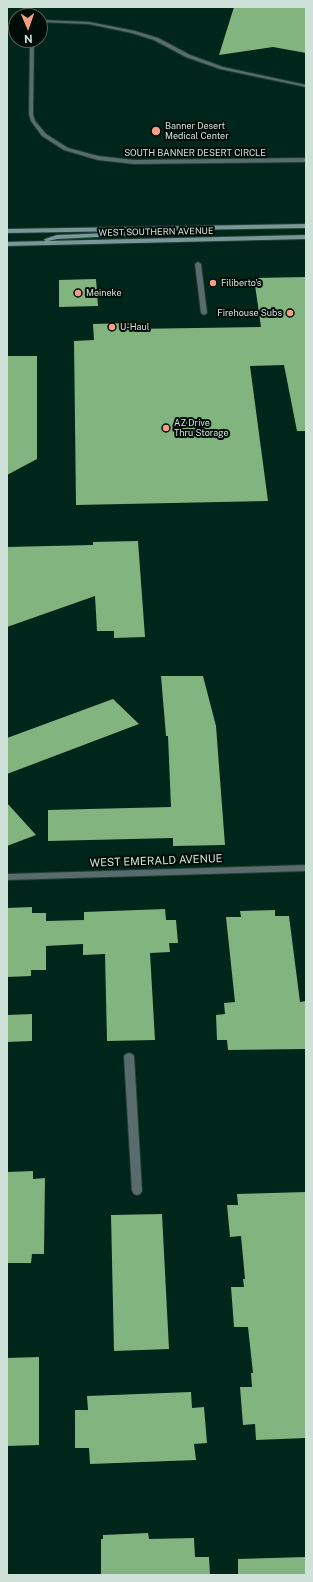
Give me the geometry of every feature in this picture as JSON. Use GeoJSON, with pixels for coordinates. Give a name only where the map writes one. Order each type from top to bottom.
{"type":"FeatureCollection","features":[{"type":"Feature","properties":{"kind":"main road","name":"WEST SOUTHERN AVENUE"},"geometry":{"type":"LineString","coordinates":[[7,231],[306,226]]}},
{"type":"Feature","properties":{"kind":"main road"},"geometry":{"type":"LineString","coordinates":[[252,227],[256,239]]}},
{"type":"Feature","properties":{"kind":"main road"},"geometry":{"type":"LineString","coordinates":[[43,243],[48,239],[57,237],[137,234],[163,228]]}},
{"type":"Feature","properties":{"kind":"main road","name":"WEST SOUTHERN AVENUE"},"geometry":{"type":"LineString","coordinates":[[7,244],[306,238]]}},
{"type":"Feature","properties":{"kind":"street"},"geometry":{"type":"LineString","coordinates":[[48,20],[89,23],[133,32],[156,39],[188,56],[222,68],[306,86]]}},
{"type":"Feature","properties":{"kind":"street","name":"SOUTH BANNER DESERT CIRCLE"},"geometry":{"type":"LineString","coordinates":[[32,48],[31,114],[33,121],[44,135],[66,149],[98,158],[134,162],[306,160]]}},
{"type":"Feature","properties":{"kind":"street"},"geometry":{"type":"LineString","coordinates":[[198,264],[204,313]]}},
{"type":"Feature","properties":{"kind":"street","name":"WEST EMERALD AVENUE"},"geometry":{"type":"LineString","coordinates":[[7,877],[306,868]]}},
{"type":"Feature","properties":{"kind":"street"},"geometry":{"type":"LineString","coordinates":[[129,1056],[137,1191]]}},
{"type":"Feature","properties":{"kind":"building"},"geometry":{"type":"Polygon","coordinates":[[[234,7],[306,7],[306,53],[273,47],[219,55],[234,7]]]}},
{"type":"Feature","properties":{"kind":"building"},"geometry":{"type":"Polygon","coordinates":[[[306,277],[306,431],[297,431],[284,365],[250,366],[268,501],[76,505],[74,341],[94,340],[93,324],[131,323],[131,329],[261,327],[254,278],[306,277]]]}},
{"type":"Feature","properties":{"kind":"building","name":"Meineke"},"geometry":{"type":"Polygon","coordinates":[[[96,279],[98,306],[59,307],[59,280],[96,279]]]}},
{"type":"Feature","properties":{"kind":"building"},"geometry":{"type":"Polygon","coordinates":[[[7,356],[37,356],[37,459],[7,475],[7,356]]]}},
{"type":"Feature","properties":{"kind":"building"},"geometry":{"type":"Polygon","coordinates":[[[138,541],[145,637],[114,638],[114,631],[97,631],[95,596],[7,627],[7,547],[93,545],[93,542],[138,541]]]}},
{"type":"Feature","properties":{"kind":"building"},"geometry":{"type":"Polygon","coordinates":[[[161,676],[203,676],[216,726],[225,845],[173,846],[173,838],[48,841],[48,810],[171,807],[168,736],[166,736],[161,676]]]}},
{"type":"Feature","properties":{"kind":"building"},"geometry":{"type":"Polygon","coordinates":[[[113,699],[139,724],[7,774],[7,738],[113,699]]]}},
{"type":"Feature","properties":{"kind":"building"},"geometry":{"type":"Polygon","coordinates":[[[7,803],[36,835],[7,846],[7,803]]]}},
{"type":"Feature","properties":{"kind":"building"},"geometry":{"type":"Polygon","coordinates":[[[32,907],[32,913],[46,913],[46,921],[84,920],[84,912],[165,909],[166,920],[176,920],[178,943],[169,943],[170,952],[150,953],[155,1040],[107,1041],[105,954],[83,955],[83,944],[46,946],[46,970],[31,970],[31,976],[7,977],[7,908],[32,907]]]}},
{"type":"Feature","properties":{"kind":"building"},"geometry":{"type":"Polygon","coordinates":[[[275,910],[275,916],[289,916],[300,1002],[306,1001],[306,1049],[228,1050],[227,1040],[217,1040],[216,1015],[225,1014],[224,1003],[235,1002],[226,917],[241,917],[240,911],[275,910]]]}},
{"type":"Feature","properties":{"kind":"building"},"geometry":{"type":"Polygon","coordinates":[[[32,1014],[32,1041],[7,1042],[7,1015],[32,1014]]]}},
{"type":"Feature","properties":{"kind":"building"},"geometry":{"type":"Polygon","coordinates":[[[33,1171],[33,1179],[45,1178],[44,1254],[32,1254],[31,1263],[7,1263],[7,1172],[33,1171]]]}},
{"type":"Feature","properties":{"kind":"building"},"geometry":{"type":"Polygon","coordinates":[[[306,1192],[306,1438],[256,1440],[255,1424],[243,1425],[240,1387],[252,1387],[251,1373],[253,1373],[248,1327],[234,1327],[231,1287],[244,1287],[243,1279],[245,1279],[241,1236],[230,1237],[227,1205],[238,1205],[237,1194],[306,1192]]]}},
{"type":"Feature","properties":{"kind":"building"},"geometry":{"type":"Polygon","coordinates":[[[162,1214],[169,1349],[114,1351],[111,1215],[162,1214]]]}},
{"type":"Feature","properties":{"kind":"building"},"geometry":{"type":"Polygon","coordinates":[[[39,1357],[39,1445],[7,1446],[7,1358],[39,1357]]]}},
{"type":"Feature","properties":{"kind":"building"},"geometry":{"type":"Polygon","coordinates":[[[191,1392],[192,1408],[204,1407],[207,1443],[194,1444],[196,1460],[90,1464],[89,1448],[75,1448],[75,1410],[88,1410],[87,1396],[191,1392]]]}},
{"type":"Feature","properties":{"kind":"building"},"geometry":{"type":"Polygon","coordinates":[[[148,1533],[149,1539],[194,1538],[195,1557],[209,1557],[210,1575],[101,1575],[101,1539],[103,1539],[103,1535],[148,1533]]]}},
{"type":"Feature","properties":{"kind":"building"},"geometry":{"type":"Polygon","coordinates":[[[306,1557],[306,1575],[238,1575],[238,1559],[306,1557]]]}},
{"type":"Feature","properties":{"kind":"place","name":"Banner Desert Medical Center"},"geometry":{"type":"Point","coordinates":[156,131]}},
{"type":"Feature","properties":{"kind":"place","name":"Filiberto's"},"geometry":{"type":"Point","coordinates":[213,283]}},
{"type":"Feature","properties":{"kind":"place","name":"Meineke"},"geometry":{"type":"Point","coordinates":[78,293]}},
{"type":"Feature","properties":{"kind":"place","name":"Firehouse Subs"},"geometry":{"type":"Point","coordinates":[290,313]}},
{"type":"Feature","properties":{"kind":"place","name":"U-Haul"},"geometry":{"type":"Point","coordinates":[112,327]}},
{"type":"Feature","properties":{"kind":"place","name":"AZ Drive Thru Storage"},"geometry":{"type":"Point","coordinates":[166,428]}}]}
